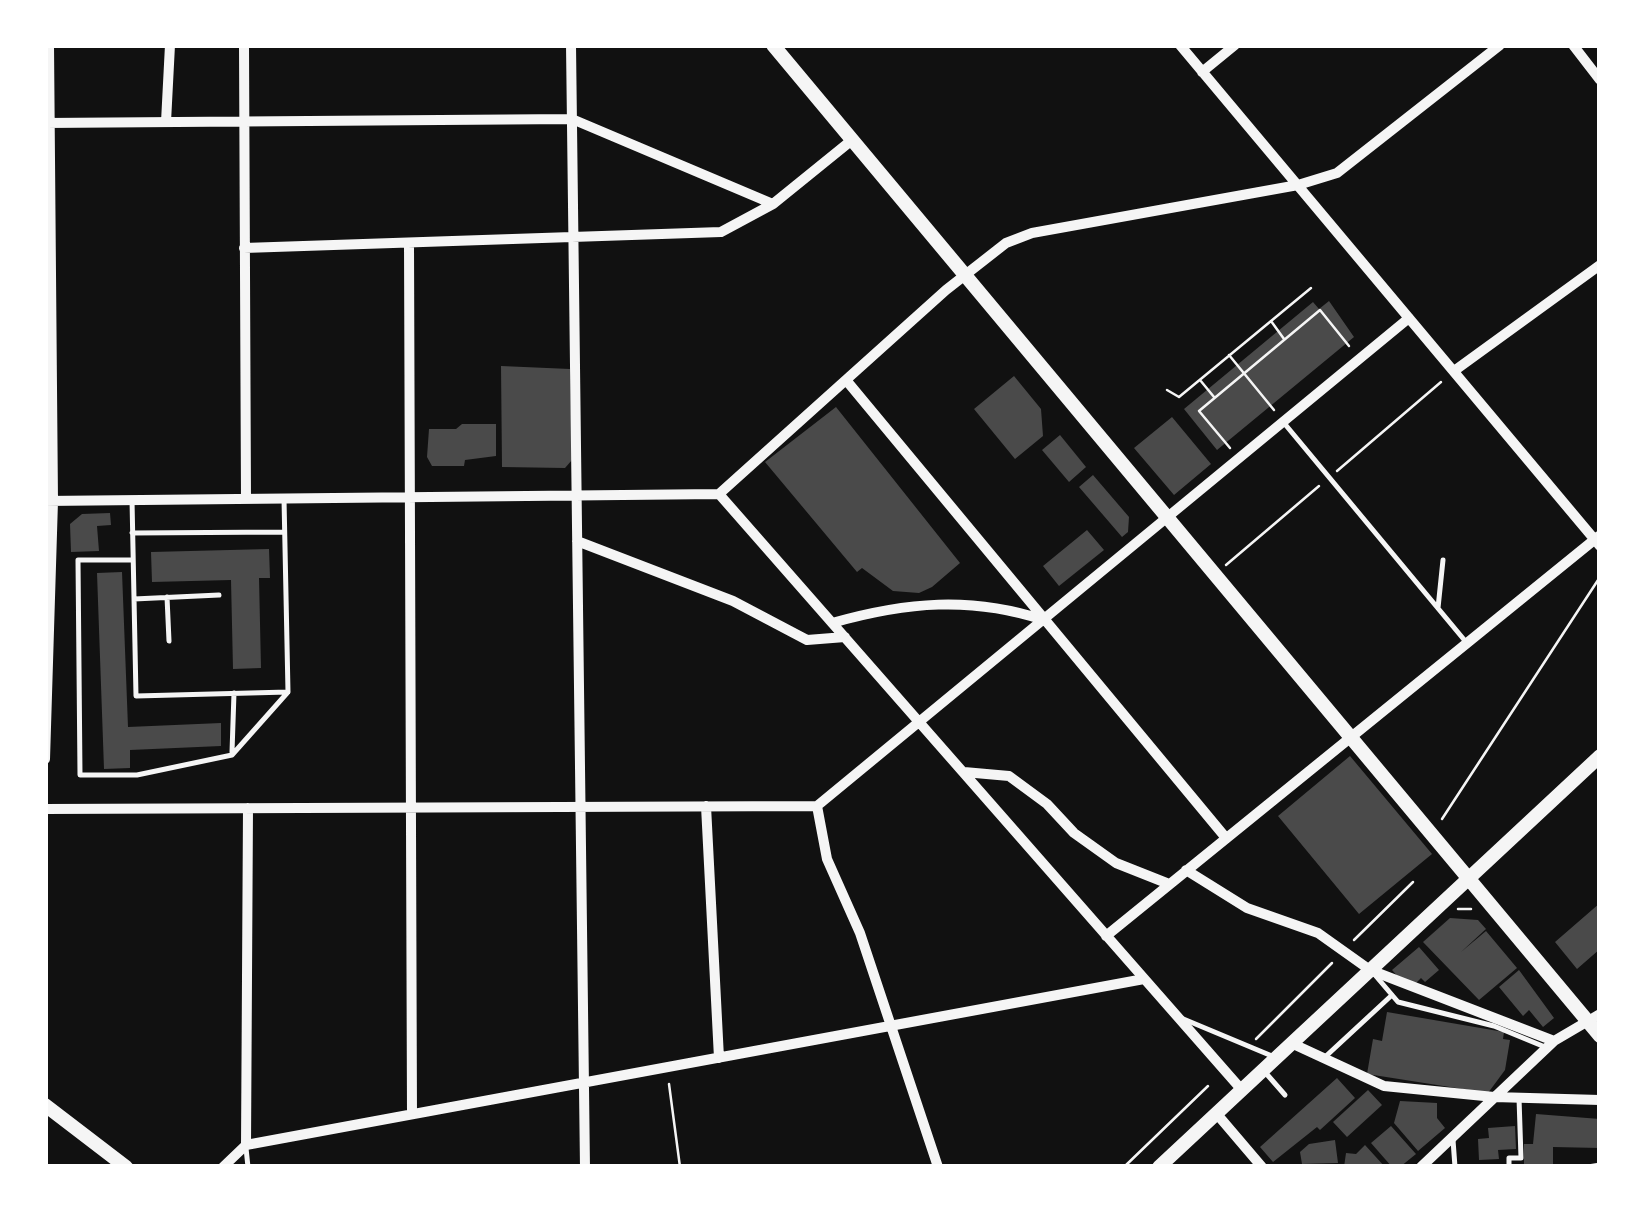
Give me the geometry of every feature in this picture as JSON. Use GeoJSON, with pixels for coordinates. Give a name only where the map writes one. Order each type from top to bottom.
{"type":"FeatureCollection","features":[{"type":"Feature","properties":{"kind":"street"},"geometry":{"type":"LineString","coordinates":[[45,759],[49,45]]}},
{"type":"Feature","properties":{"kind":"street"},"geometry":{"type":"LineString","coordinates":[[166,122],[170,45]]}},
{"type":"Feature","properties":{"kind":"street"},"geometry":{"type":"LineString","coordinates":[[244,45],[246,499]]}},
{"type":"Feature","properties":{"kind":"street"},"geometry":{"type":"LineString","coordinates":[[572,45],[585,1167]]}},
{"type":"Feature","properties":{"kind":"street"},"geometry":{"type":"LineString","coordinates":[[773,45],[1468,878],[1595,1019],[1600,1036]]}},
{"type":"Feature","properties":{"kind":"street"},"geometry":{"type":"LineString","coordinates":[[1106,936],[1466,642],[1598,540],[1180,45]]}},
{"type":"Feature","properties":{"kind":"street"},"geometry":{"type":"LineString","coordinates":[[1202,72],[1234,45]]}},
{"type":"Feature","properties":{"kind":"street"},"geometry":{"type":"LineString","coordinates":[[49,502],[719,494],[964,275],[1022,236],[1298,185],[1337,173],[1500,45]]}},
{"type":"Feature","properties":{"kind":"street"},"geometry":{"type":"LineString","coordinates":[[1573,45],[1600,80]]}},
{"type":"Feature","properties":{"kind":"street"},"geometry":{"type":"LineString","coordinates":[[47,123],[572,119],[773,204]]}},
{"type":"Feature","properties":{"kind":"street"},"geometry":{"type":"LineString","coordinates":[[244,248],[721,232],[773,204],[852,140]]}},
{"type":"Feature","properties":{"kind":"street"},"geometry":{"type":"LineString","coordinates":[[409,242],[412,1114]]}},
{"type":"Feature","properties":{"kind":"street"},"geometry":{"type":"LineString","coordinates":[[1454,371],[1600,264]]}},
{"type":"Feature","properties":{"kind":"street"},"geometry":{"type":"LineString","coordinates":[[45,808],[818,806],[1409,318]]}},
{"type":"Feature","properties":{"kind":"street"},"geometry":{"type":"LineString","coordinates":[[846,380],[1226,838]]}},
{"type":"Feature","properties":{"kind":"street"},"geometry":{"type":"LineString","coordinates":[[719,494],[1241,1089]]}},
{"type":"Feature","properties":{"kind":"street"},"geometry":{"type":"LineString","coordinates":[[577,541],[733,601],[806,640],[845,637]]}},
{"type":"Feature","properties":{"kind":"street"},"geometry":{"type":"LineString","coordinates":[[832,623],[898,605],[940,602],[1012,610],[1045,620]]}},
{"type":"Feature","properties":{"kind":"street"},"geometry":{"type":"LineString","coordinates":[[1159,1167],[1600,756]]}},
{"type":"Feature","properties":{"kind":"street"},"geometry":{"type":"LineString","coordinates":[[963,772],[1009,776],[1116,863],[1168,884]]}},
{"type":"Feature","properties":{"kind":"street"},"geometry":{"type":"LineString","coordinates":[[706,806],[719,1058]]}},
{"type":"Feature","properties":{"kind":"street"},"geometry":{"type":"LineString","coordinates":[[818,806],[826,859],[860,933],[938,1167]]}},
{"type":"Feature","properties":{"kind":"street"},"geometry":{"type":"LineString","coordinates":[[246,1145],[248,808]]}},
{"type":"Feature","properties":{"kind":"street"},"geometry":{"type":"LineString","coordinates":[[1186,870],[1247,908],[1318,933],[1370,970],[1550,1044]]}},
{"type":"Feature","properties":{"kind":"street"},"geometry":{"type":"LineString","coordinates":[[223,1167],[246,1145],[1144,979]]}},
{"type":"Feature","properties":{"kind":"street"},"geometry":{"type":"LineString","coordinates":[[1420,1167],[1550,1044],[1595,1019]]}},
{"type":"Feature","properties":{"kind":"street"},"geometry":{"type":"LineString","coordinates":[[1290,1044],[1384,1086],[1494,1098],[1600,1100]]}},
{"type":"Feature","properties":{"kind":"street"},"geometry":{"type":"LineString","coordinates":[[45,1104],[126,1167]]}},
{"type":"Feature","properties":{"kind":"street"},"geometry":{"type":"LineString","coordinates":[[1216,1113],[1262,1167]]}},
{"type":"Feature","properties":{"kind":"lane"},"geometry":{"type":"LineString","coordinates":[[1284,422],[1466,642]]}},
{"type":"Feature","properties":{"kind":"lane"},"geometry":{"type":"LineString","coordinates":[[133,560],[78,560],[80,776],[137,776],[232,754],[288,692],[284,499]]}},
{"type":"Feature","properties":{"kind":"lane"},"geometry":{"type":"LineString","coordinates":[[132,500],[136,696],[288,692]]}},
{"type":"Feature","properties":{"kind":"lane"},"geometry":{"type":"LineString","coordinates":[[132,533],[284,532]]}},
{"type":"Feature","properties":{"kind":"lane"},"geometry":{"type":"LineString","coordinates":[[1438,608],[1443,560]]}},
{"type":"Feature","properties":{"kind":"lane"},"geometry":{"type":"LineString","coordinates":[[134,598],[219,594]]}},
{"type":"Feature","properties":{"kind":"lane"},"geometry":{"type":"LineString","coordinates":[[167,597],[170,641]]}},
{"type":"Feature","properties":{"kind":"lane"},"geometry":{"type":"LineString","coordinates":[[232,754],[234,693]]}},
{"type":"Feature","properties":{"kind":"lane"},"geometry":{"type":"LineString","coordinates":[[1370,970],[1398,1002],[1550,1044]]}},
{"type":"Feature","properties":{"kind":"lane"},"geometry":{"type":"LineString","coordinates":[[1325,1057],[1392,995]]}},
{"type":"Feature","properties":{"kind":"lane"},"geometry":{"type":"LineString","coordinates":[[1176,1016],[1275,1058]]}},
{"type":"Feature","properties":{"kind":"lane"},"geometry":{"type":"LineString","coordinates":[[1263,1069],[1286,1095]]}},
{"type":"Feature","properties":{"kind":"lane"},"geometry":{"type":"LineString","coordinates":[[1509,1167],[1509,1158],[1521,1158],[1520,1098]]}},
{"type":"Feature","properties":{"kind":"lane"},"geometry":{"type":"LineString","coordinates":[[1453,1136],[1455,1167]]}},
{"type":"Feature","properties":{"kind":"lane"},"geometry":{"type":"LineString","coordinates":[[246,1145],[248,1167]]}},
{"type":"Feature","properties":{"kind":"lane"},"geometry":{"type":"LineString","coordinates":[[1588,1167],[1600,1166]]}},
{"type":"Feature","properties":{"kind":"path"},"geometry":{"type":"LineString","coordinates":[[1168,390],[1179,397],[1311,288]]}},
{"type":"Feature","properties":{"kind":"path"},"geometry":{"type":"LineString","coordinates":[[1239,460],[1199,411],[1214,398],[1320,310],[1360,359]]}},
{"type":"Feature","properties":{"kind":"path"},"geometry":{"type":"LineString","coordinates":[[1271,321],[1285,340]]}},
{"type":"Feature","properties":{"kind":"path"},"geometry":{"type":"LineString","coordinates":[[1230,355],[1284,422]]}},
{"type":"Feature","properties":{"kind":"path"},"geometry":{"type":"LineString","coordinates":[[1200,380],[1214,398]]}},
{"type":"Feature","properties":{"kind":"path"},"geometry":{"type":"LineString","coordinates":[[1432,835],[1600,577]]}},
{"type":"Feature","properties":{"kind":"path"},"geometry":{"type":"LineString","coordinates":[[1354,940],[1412,882]]}},
{"type":"Feature","properties":{"kind":"path"},"geometry":{"type":"LineString","coordinates":[[1252,1043],[1333,962]]}},
{"type":"Feature","properties":{"kind":"path"},"geometry":{"type":"LineString","coordinates":[[666,1068],[676,1115],[680,1167]]}},
{"type":"Feature","properties":{"kind":"path"},"geometry":{"type":"LineString","coordinates":[[1124,1167],[1208,1086]]}},
{"type":"Feature","properties":{"kind":"building"},"geometry":{"type":"Polygon","coordinates":[[[1329,301],[1354,337],[1217,450],[1184,409],[1313,302],[1319,309],[1329,301]]]}},
{"type":"Feature","properties":{"kind":"building"},"geometry":{"type":"Polygon","coordinates":[[[501,366],[570,369],[572,460],[565,468],[502,467],[501,366]]]}},
{"type":"Feature","properties":{"kind":"building"},"geometry":{"type":"Polygon","coordinates":[[[1014,376],[1041,409],[1043,436],[1015,459],[974,409],[1014,376]]]}},
{"type":"Feature","properties":{"kind":"building"},"geometry":{"type":"Polygon","coordinates":[[[836,407],[960,563],[932,587],[919,593],[893,591],[862,568],[857,572],[765,462],[836,407]]]}},
{"type":"Feature","properties":{"kind":"building"},"geometry":{"type":"Polygon","coordinates":[[[1172,417],[1211,464],[1174,495],[1134,448],[1172,417]]]}},
{"type":"Feature","properties":{"kind":"building"},"geometry":{"type":"Polygon","coordinates":[[[462,424],[496,424],[496,456],[465,460],[464,466],[432,466],[427,457],[429,429],[456,429],[462,424]]]}},
{"type":"Feature","properties":{"kind":"building"},"geometry":{"type":"Polygon","coordinates":[[[1060,435],[1086,467],[1069,482],[1042,450],[1060,435]]]}},
{"type":"Feature","properties":{"kind":"building"},"geometry":{"type":"Polygon","coordinates":[[[1093,475],[1129,517],[1128,532],[1122,537],[1079,487],[1093,475]]]}},
{"type":"Feature","properties":{"kind":"building"},"geometry":{"type":"Polygon","coordinates":[[[110,513],[111,525],[97,526],[99,551],[71,552],[70,524],[82,514],[110,513]]]}},
{"type":"Feature","properties":{"kind":"building"},"geometry":{"type":"Polygon","coordinates":[[[1087,530],[1104,550],[1059,586],[1043,566],[1087,530]]]}},
{"type":"Feature","properties":{"kind":"building"},"geometry":{"type":"Polygon","coordinates":[[[269,549],[270,578],[259,578],[261,668],[233,669],[231,580],[152,582],[151,552],[269,549]]]}},
{"type":"Feature","properties":{"kind":"building"},"geometry":{"type":"Polygon","coordinates":[[[122,572],[128,727],[221,723],[221,746],[130,750],[130,768],[104,769],[97,573],[122,572]]]}},
{"type":"Feature","properties":{"kind":"building"},"geometry":{"type":"Polygon","coordinates":[[[1350,756],[1432,854],[1359,914],[1278,816],[1350,756]]]}},
{"type":"Feature","properties":{"kind":"building"},"geometry":{"type":"Polygon","coordinates":[[[1600,903],[1600,949],[1577,969],[1555,942],[1600,903]]]}},
{"type":"Feature","properties":{"kind":"building"},"geometry":{"type":"Polygon","coordinates":[[[1450,918],[1478,920],[1486,929],[1461,952],[1486,931],[1517,968],[1479,1000],[1423,942],[1450,918]]]}},
{"type":"Feature","properties":{"kind":"building"},"geometry":{"type":"Polygon","coordinates":[[[1419,947],[1439,970],[1425,982],[1421,978],[1416,983],[1399,978],[1392,970],[1419,947]]]}},
{"type":"Feature","properties":{"kind":"building"},"geometry":{"type":"Polygon","coordinates":[[[1519,970],[1554,1018],[1543,1027],[1529,1010],[1523,1016],[1499,987],[1519,970]]]}},
{"type":"Feature","properties":{"kind":"building"},"geometry":{"type":"Polygon","coordinates":[[[1387,1012],[1504,1032],[1503,1039],[1510,1040],[1505,1070],[1488,1093],[1367,1074],[1373,1039],[1382,1041],[1387,1012]]]}},
{"type":"Feature","properties":{"kind":"building"},"geometry":{"type":"Polygon","coordinates":[[[1337,1078],[1355,1098],[1320,1130],[1317,1127],[1273,1162],[1260,1147],[1337,1078]]]}},
{"type":"Feature","properties":{"kind":"building"},"geometry":{"type":"Polygon","coordinates":[[[1368,1090],[1382,1105],[1347,1137],[1333,1122],[1368,1090]]]}},
{"type":"Feature","properties":{"kind":"building"},"geometry":{"type":"Polygon","coordinates":[[[1400,1101],[1437,1103],[1437,1118],[1445,1128],[1418,1151],[1394,1123],[1400,1101]]]}},
{"type":"Feature","properties":{"kind":"building"},"geometry":{"type":"Polygon","coordinates":[[[1536,1114],[1600,1119],[1600,1148],[1553,1147],[1553,1167],[1524,1167],[1524,1144],[1533,1144],[1536,1114]]]}},
{"type":"Feature","properties":{"kind":"building"},"geometry":{"type":"Polygon","coordinates":[[[1391,1126],[1416,1154],[1400,1167],[1392,1167],[1371,1143],[1391,1126]]]}},
{"type":"Feature","properties":{"kind":"building"},"geometry":{"type":"Polygon","coordinates":[[[1515,1126],[1516,1149],[1498,1150],[1499,1159],[1479,1160],[1478,1139],[1489,1138],[1488,1128],[1515,1126]]]}},
{"type":"Feature","properties":{"kind":"building"},"geometry":{"type":"Polygon","coordinates":[[[1335,1140],[1338,1163],[1302,1164],[1300,1152],[1309,1144],[1335,1140]]]}},
{"type":"Feature","properties":{"kind":"building"},"geometry":{"type":"Polygon","coordinates":[[[1365,1145],[1385,1167],[1344,1167],[1346,1153],[1356,1154],[1365,1145]]]}}]}
